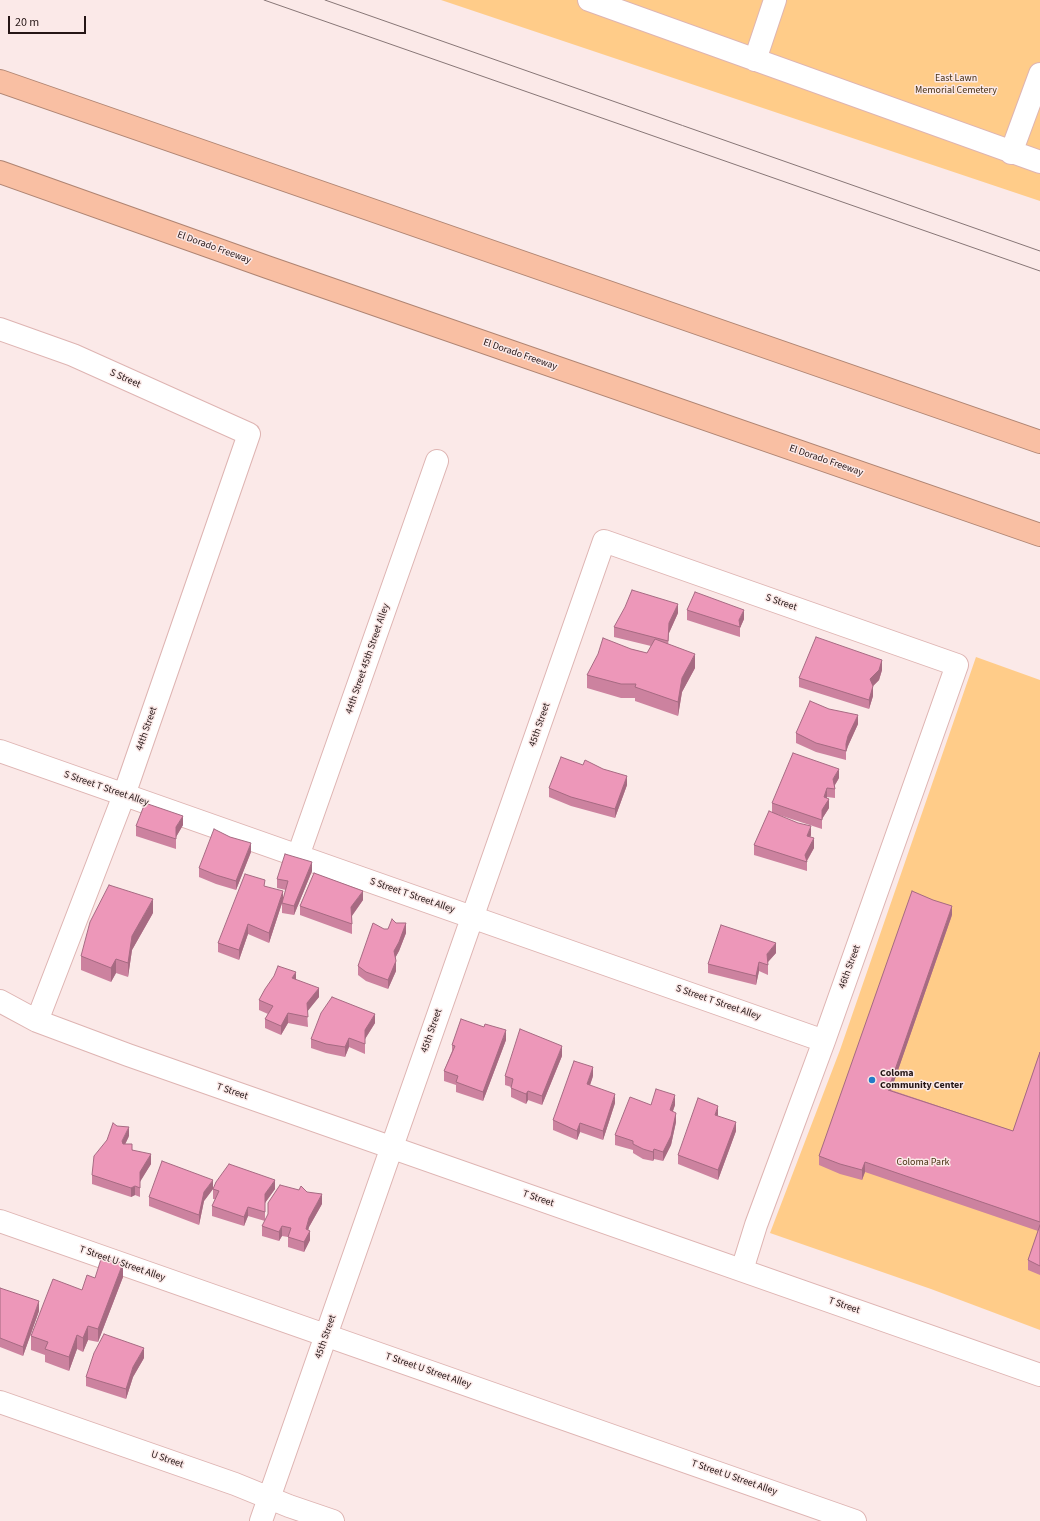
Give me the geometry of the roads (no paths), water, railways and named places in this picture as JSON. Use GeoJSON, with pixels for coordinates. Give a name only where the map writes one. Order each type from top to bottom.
{"type":"FeatureCollection","features":[{"type":"Feature","properties":{"kind":"highway"},"geometry":{"type":"LineString","coordinates":[[0,81],[1040,442]]}},
{"type":"Feature","properties":{"kind":"highway","name":"El Dorado Freeway"},"geometry":{"type":"LineString","coordinates":[[0,172],[282,272],[1040,535]]}},
{"type":"Feature","properties":{"kind":"street"},"geometry":{"type":"LineString","coordinates":[[589,0],[1011,153],[1040,162]]}},
{"type":"Feature","properties":{"kind":"street"},"geometry":{"type":"LineString","coordinates":[[755,60],[775,0]]}},
{"type":"Feature","properties":{"kind":"street"},"geometry":{"type":"LineString","coordinates":[[1011,153],[1040,74]]}},
{"type":"Feature","properties":{"kind":"street","name":"S Street"},"geometry":{"type":"LineString","coordinates":[[0,329],[73,355],[249,434]]}},
{"type":"Feature","properties":{"kind":"street","name":"44th Street"},"geometry":{"type":"LineString","coordinates":[[37,1021],[124,795],[249,434]]}},
{"type":"Feature","properties":{"kind":"street","name":"44th Street 45th Street Alley"},"geometry":{"type":"LineString","coordinates":[[298,856],[438,461]]}},
{"type":"Feature","properties":{"kind":"street","name":"S Street"},"geometry":{"type":"LineString","coordinates":[[604,540],[957,665]]}},
{"type":"Feature","properties":{"kind":"street","name":"45th Street"},"geometry":{"type":"LineString","coordinates":[[261,1521],[604,540]]}},
{"type":"Feature","properties":{"kind":"street","name":"46th Street"},"geometry":{"type":"LineString","coordinates":[[742,1270],[756,1225],[824,1041],[957,665]]}},
{"type":"Feature","properties":{"kind":"street","name":"S Street T Street Alley"},"geometry":{"type":"LineString","coordinates":[[0,751],[824,1041]]}},
{"type":"Feature","properties":{"kind":"street","name":"T Street"},"geometry":{"type":"LineString","coordinates":[[0,1001],[37,1021],[128,1056],[1040,1375]]}},
{"type":"Feature","properties":{"kind":"street","name":"T Street"},"geometry":{"type":"LineString","coordinates":[[0,1017],[37,1021]]}},
{"type":"Feature","properties":{"kind":"street","name":"T Street U Street Alley"},"geometry":{"type":"LineString","coordinates":[[0,1221],[855,1521]]}},
{"type":"Feature","properties":{"kind":"street","name":"U Street"},"geometry":{"type":"LineString","coordinates":[[0,1402],[235,1484],[334,1521]]}},
{"type":"Feature","properties":{"kind":"tram line"},"geometry":{"type":"LineString","coordinates":[[264,0],[1040,271]]}},
{"type":"Feature","properties":{"kind":"tram line"},"geometry":{"type":"LineString","coordinates":[[325,0],[1040,251]]}},
{"type":"Feature","properties":{"kind":"place","name":"Coloma Community Center"},"geometry":{"type":"Point","coordinates":[872,1080]}},
{"type":"Feature","properties":{"kind":"park label","name":"East Lawn Memorial Cemetery"},"geometry":{"type":"Point","coordinates":[956,84]}},
{"type":"Feature","properties":{"kind":"park label","name":"Coloma Park"},"geometry":{"type":"Point","coordinates":[923,1163]}}]}
